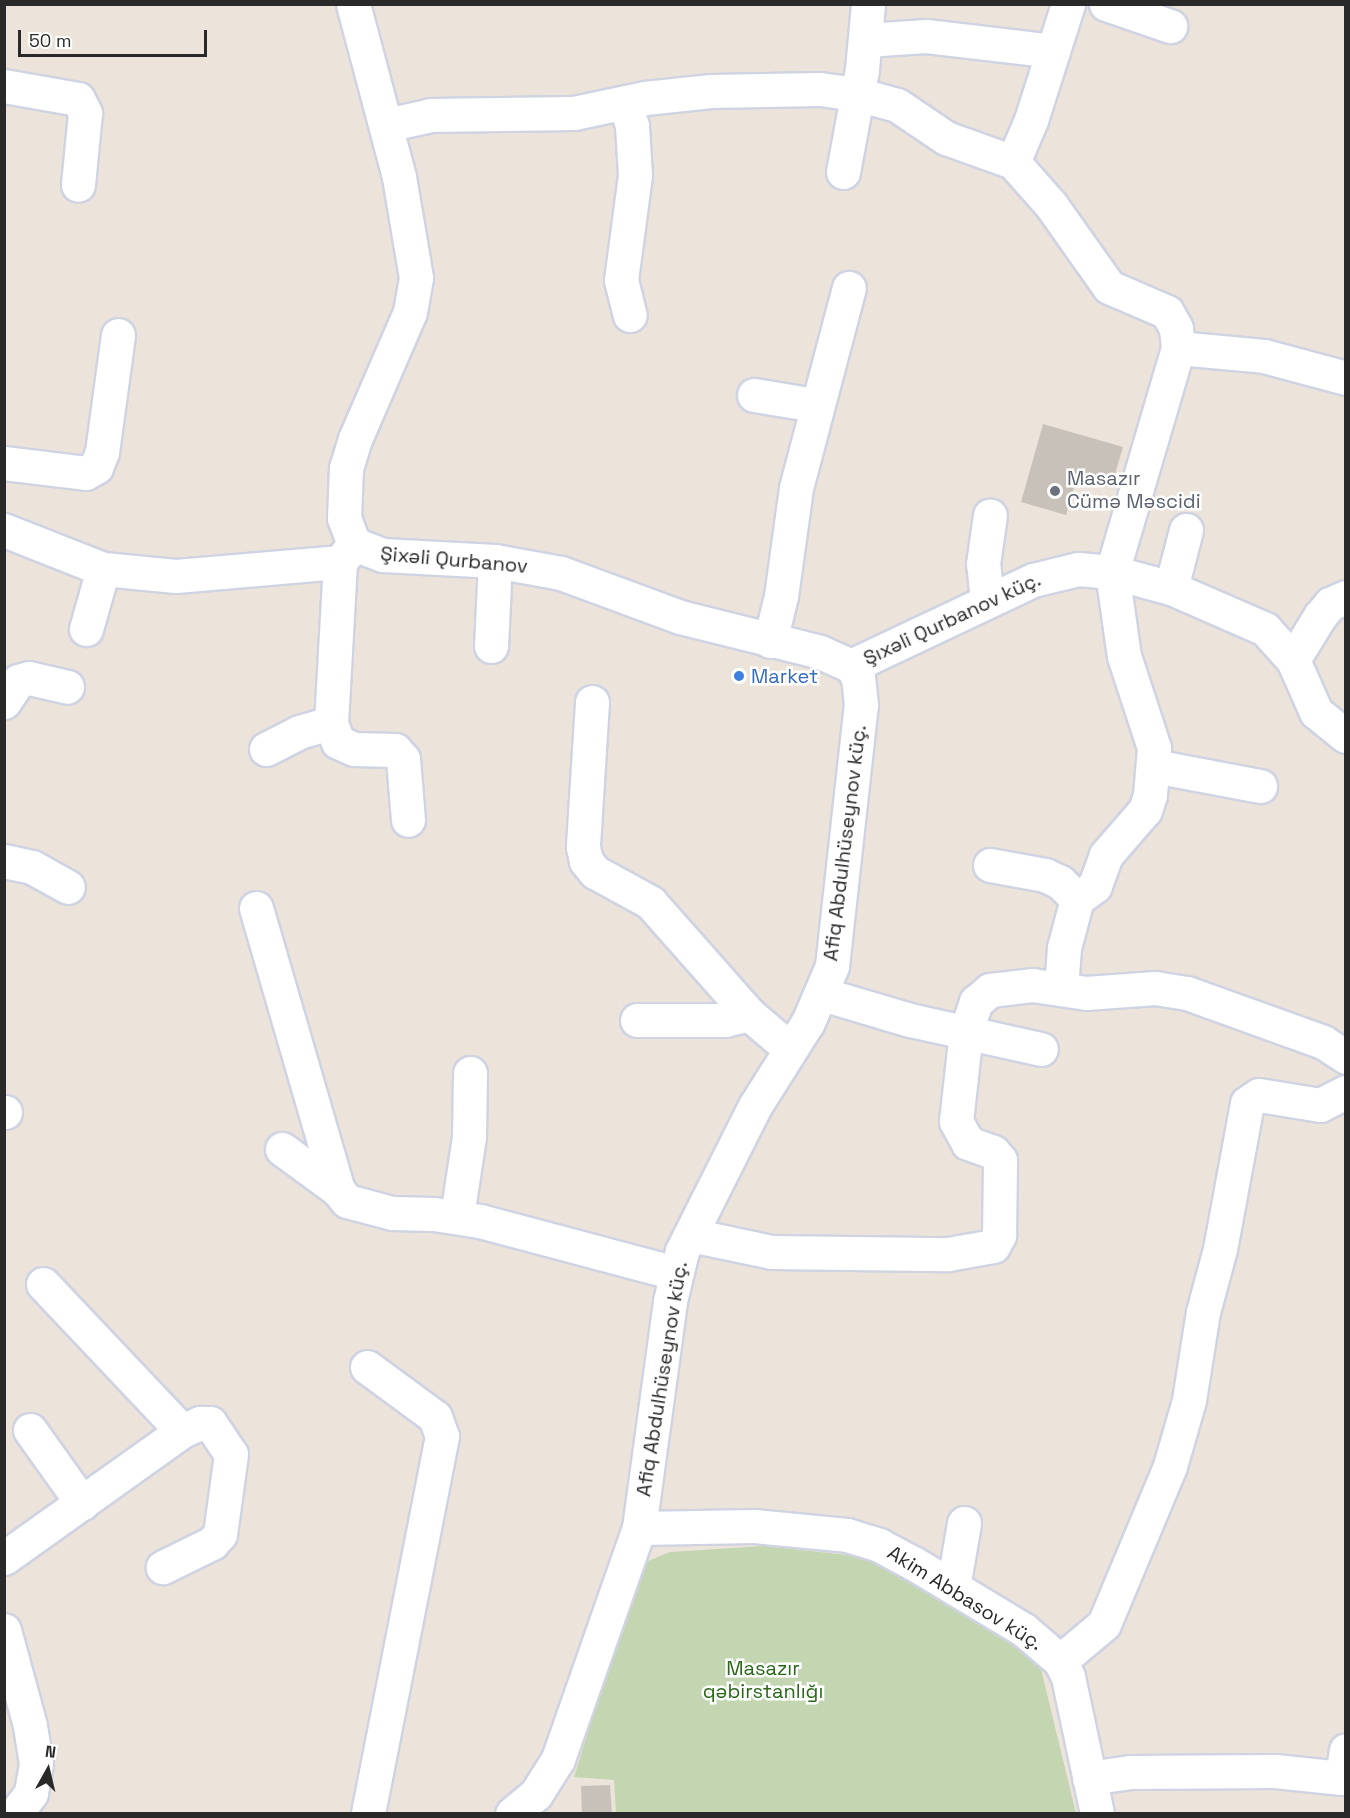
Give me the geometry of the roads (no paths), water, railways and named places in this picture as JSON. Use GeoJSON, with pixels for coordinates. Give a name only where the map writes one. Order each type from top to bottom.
{"type":"FeatureCollection","features":[{"type":"Feature","properties":{"kind":"street","name":"Şixəli Qurbanov"},"geometry":{"type":"LineString","coordinates":[[330,723],[347,553],[344,518],[346,468],[355,439],[410,312],[416,278],[386,125],[353,4]]}},
{"type":"Feature","properties":{"kind":"street"},"geometry":{"type":"LineString","coordinates":[[843,172],[857,94],[868,4]]}},
{"type":"Feature","properties":{"kind":"street"},"geometry":{"type":"LineString","coordinates":[[1012,162],[1024,140],[1068,4]]}},
{"type":"Feature","properties":{"kind":"street"},"geometry":{"type":"LineString","coordinates":[[1106,4],[1170,26]]}},
{"type":"Feature","properties":{"kind":"street"},"geometry":{"type":"LineString","coordinates":[[865,40],[926,36],[1053,51]]}},
{"type":"Feature","properties":{"kind":"street"},"geometry":{"type":"LineString","coordinates":[[4,86],[78,99],[85,113],[78,185]]}},
{"type":"Feature","properties":{"kind":"street"},"geometry":{"type":"LineString","coordinates":[[386,125],[431,115],[573,113],[645,98],[711,91],[820,89],[857,94],[897,105],[946,138],[1012,162],[1051,205],[1109,287],[1167,312],[1176,328],[1178,348],[1112,572],[1124,656],[1151,729],[1154,766],[1145,810],[1106,855],[1095,886],[1077,899],[1064,948],[1061,988]]}},
{"type":"Feature","properties":{"kind":"street"},"geometry":{"type":"LineString","coordinates":[[625,104],[632,126],[634,175],[621,280],[630,315]]}},
{"type":"Feature","properties":{"kind":"street"},"geometry":{"type":"LineString","coordinates":[[770,641],[781,596],[796,488],[815,405],[849,288]]}},
{"type":"Feature","properties":{"kind":"street"},"geometry":{"type":"LineString","coordinates":[[4,463],[85,472],[96,467],[102,453],[118,334]]}},
{"type":"Feature","properties":{"kind":"street"},"geometry":{"type":"LineString","coordinates":[[1178,348],[1264,356],[1346,378]]}},
{"type":"Feature","properties":{"kind":"street"},"geometry":{"type":"LineString","coordinates":[[754,395],[815,405]]}},
{"type":"Feature","properties":{"kind":"street"},"geometry":{"type":"LineString","coordinates":[[987,600],[982,573],[990,515]]}},
{"type":"Feature","properties":{"kind":"street"},"geometry":{"type":"LineString","coordinates":[[4,530],[103,569],[176,576],[347,553]]}},
{"type":"Feature","properties":{"kind":"street"},"geometry":{"type":"LineString","coordinates":[[1171,588],[1186,530]]}},
{"type":"Feature","properties":{"kind":"street","name":"Şixəli Qurbanov"},"geometry":{"type":"LineString","coordinates":[[347,553],[495,561],[561,573],[680,616],[820,652],[851,666]]}},
{"type":"Feature","properties":{"kind":"street"},"geometry":{"type":"LineString","coordinates":[[491,646],[495,561]]}},
{"type":"Feature","properties":{"kind":"street"},"geometry":{"type":"LineString","coordinates":[[86,630],[103,569]]}},
{"type":"Feature","properties":{"kind":"street","name":"Şıxəli Qurbanov küç."},"geometry":{"type":"LineString","coordinates":[[851,666],[987,600],[1054,573],[1078,569],[1112,572],[1171,588],[1265,629],[1293,660],[1316,712],[1346,736]]}},
{"type":"Feature","properties":{"kind":"street"},"geometry":{"type":"LineString","coordinates":[[1293,660],[1330,604],[1346,597]]}},
{"type":"Feature","properties":{"kind":"street","name":"Afiq Abdulhüseynov küç."},"geometry":{"type":"LineString","coordinates":[[521,1811],[548,1778],[558,1759],[639,1528],[676,1273],[691,1235],[755,1106],[822,994],[837,931],[861,705],[858,677],[851,666]]}},
{"type":"Feature","properties":{"kind":"street"},"geometry":{"type":"LineString","coordinates":[[4,702],[18,681],[29,678],[67,687]]}},
{"type":"Feature","properties":{"kind":"street"},"geometry":{"type":"LineString","coordinates":[[592,702],[583,847],[586,861],[595,872],[650,902],[749,1014],[790,1049]]}},
{"type":"Feature","properties":{"kind":"street"},"geometry":{"type":"LineString","coordinates":[[266,749],[299,732],[330,723],[338,742],[354,749],[395,750],[403,759],[408,820]]}},
{"type":"Feature","properties":{"kind":"street"},"geometry":{"type":"LineString","coordinates":[[1154,766],[1260,786]]}},
{"type":"Feature","properties":{"kind":"street"},"geometry":{"type":"LineString","coordinates":[[4,861],[32,867],[68,887]]}},
{"type":"Feature","properties":{"kind":"street"},"geometry":{"type":"LineString","coordinates":[[990,865],[1045,875],[1060,882],[1077,899]]}},
{"type":"Feature","properties":{"kind":"street"},"geometry":{"type":"LineString","coordinates":[[256,908],[338,1190]]}},
{"type":"Feature","properties":{"kind":"street"},"geometry":{"type":"LineString","coordinates":[[691,1235],[771,1252],[948,1254],[993,1246],[999,1235],[1000,1160],[993,1152],[968,1143],[956,1120],[966,1032],[976,1002],[990,990],[1032,985],[1086,993],[1155,988],[1187,993],[1323,1042],[1346,1057]]}},
{"type":"Feature","properties":{"kind":"street"},"geometry":{"type":"LineString","coordinates":[[822,994],[1041,1049]]}},
{"type":"Feature","properties":{"kind":"street"},"geometry":{"type":"LineString","coordinates":[[638,1020],[725,1020],[749,1014]]}},
{"type":"Feature","properties":{"kind":"street"},"geometry":{"type":"LineString","coordinates":[[457,1216],[469,1137],[470,1073]]}},
{"type":"Feature","properties":{"kind":"street"},"geometry":{"type":"LineString","coordinates":[[1060,1661],[1104,1624],[1170,1466],[1189,1400],[1203,1312],[1220,1249],[1247,1103],[1259,1095],[1320,1105],[1346,1092]]}},
{"type":"Feature","properties":{"kind":"street"},"geometry":{"type":"LineString","coordinates":[[282,1149],[338,1190],[347,1201],[368,1209],[457,1216],[676,1273]]}},
{"type":"Feature","properties":{"kind":"street"},"geometry":{"type":"LineString","coordinates":[[43,1284],[182,1431]]}},
{"type":"Feature","properties":{"kind":"street"},"geometry":{"type":"LineString","coordinates":[[367,1367],[435,1417],[442,1436],[368,1814]]}},
{"type":"Feature","properties":{"kind":"street"},"geometry":{"type":"LineString","coordinates":[[4,1558],[182,1431],[200,1423],[210,1423],[231,1454],[230,1481],[220,1534],[212,1543],[163,1567]]}},
{"type":"Feature","properties":{"kind":"street"},"geometry":{"type":"LineString","coordinates":[[30,1430],[82,1503]]}},
{"type":"Feature","properties":{"kind":"street"},"geometry":{"type":"LineString","coordinates":[[953,1587],[964,1523]]}},
{"type":"Feature","properties":{"kind":"street","name":"Akim Abbasov küç."},"geometry":{"type":"LineString","coordinates":[[639,1528],[754,1526],[847,1535],[879,1545],[1024,1630],[1060,1661],[1068,1677],[1097,1814]]}},
{"type":"Feature","properties":{"kind":"street"},"geometry":{"type":"LineString","coordinates":[[4,1630],[30,1726],[36,1764],[31,1793],[15,1814]]}},
{"type":"Feature","properties":{"kind":"street"},"geometry":{"type":"LineString","coordinates":[[1089,1778],[1130,1772],[1344,1769]]}},
{"type":"Feature","properties":{"kind":"place","name":"Masazır Cümə Məscidi"},"geometry":{"type":"Point","coordinates":[1055,491]}},
{"type":"Feature","properties":{"kind":"place","name":"Market"},"geometry":{"type":"Point","coordinates":[739,676]}},
{"type":"Feature","properties":{"kind":"park label","name":"Masazır qəbirstanlığı"},"geometry":{"type":"Point","coordinates":[763,1680]}}]}
